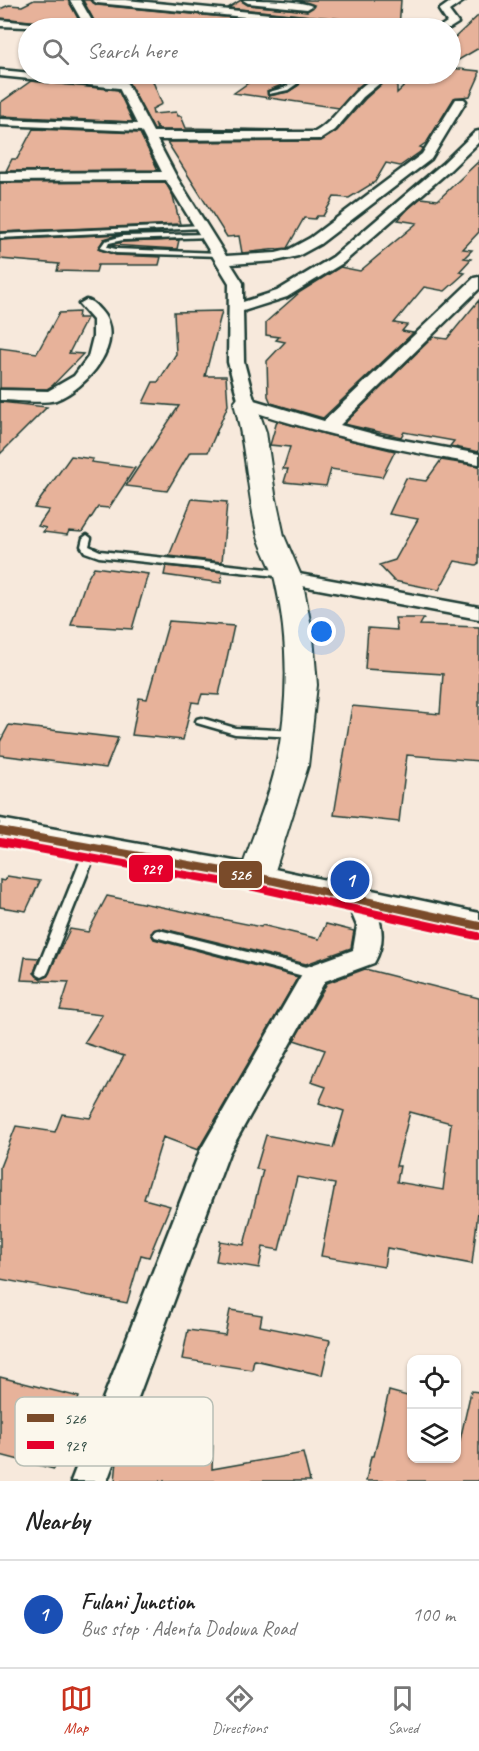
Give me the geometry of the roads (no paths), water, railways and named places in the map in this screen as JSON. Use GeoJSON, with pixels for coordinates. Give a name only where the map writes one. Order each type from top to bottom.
{"type":"FeatureCollection","features":[{"type":"Feature","properties":{"kind":"main road"},"geometry":{"type":"LineString","coordinates":[[0,831],[256,876],[479,926]]}},
{"type":"Feature","properties":{"kind":"street"},"geometry":{"type":"LineString","coordinates":[[75,0],[85,18]]}},
{"type":"Feature","properties":{"kind":"street"},"geometry":{"type":"LineString","coordinates":[[97,0],[281,18]]}},
{"type":"Feature","properties":{"kind":"street"},"geometry":{"type":"LineString","coordinates":[[198,10],[215,0]]}},
{"type":"Feature","properties":{"kind":"street"},"geometry":{"type":"LineString","coordinates":[[248,0],[315,7]]}},
{"type":"Feature","properties":{"kind":"street"},"geometry":{"type":"LineString","coordinates":[[450,18],[444,10],[460,0]]}},
{"type":"Feature","properties":{"kind":"street"},"geometry":{"type":"LineString","coordinates":[[0,23],[18,25]]}},
{"type":"Feature","properties":{"kind":"street"},"geometry":{"type":"LineString","coordinates":[[0,73],[18,74]]}},
{"type":"Feature","properties":{"kind":"street"},"geometry":{"type":"LineString","coordinates":[[123,84],[170,176],[236,283],[236,362],[254,432],[262,494],[271,536],[287,576],[300,637],[302,685],[292,766],[256,876]]}},
{"type":"Feature","properties":{"kind":"street"},"geometry":{"type":"LineString","coordinates":[[0,122],[148,132],[316,136],[332,128],[359,95],[372,84]]}},
{"type":"Feature","properties":{"kind":"street"},"geometry":{"type":"LineString","coordinates":[[221,258],[276,258],[293,253],[315,241],[427,156],[460,101]]}},
{"type":"Feature","properties":{"kind":"street"},"geometry":{"type":"LineString","coordinates":[[236,309],[282,294],[338,260],[446,167],[479,135]]}},
{"type":"Feature","properties":{"kind":"street"},"geometry":{"type":"LineString","coordinates":[[0,177],[170,176]]}},
{"type":"Feature","properties":{"kind":"street"},"geometry":{"type":"LineString","coordinates":[[328,426],[349,409],[397,359],[479,281]]}},
{"type":"Feature","properties":{"kind":"street"},"geometry":{"type":"LineString","coordinates":[[0,395],[51,396],[80,379],[96,358],[101,337],[100,319],[86,304]]}},
{"type":"Feature","properties":{"kind":"street"},"geometry":{"type":"LineString","coordinates":[[246,404],[380,441],[479,459]]}},
{"type":"Feature","properties":{"kind":"street"},"geometry":{"type":"LineString","coordinates":[[287,576],[479,613]]}},
{"type":"Feature","properties":{"kind":"street"},"geometry":{"type":"LineString","coordinates":[[121,1397],[215,1151],[315,974],[364,956],[370,926],[359,900]]}},
{"type":"Feature","properties":{"kind":"street"},"geometry":{"type":"LineString","coordinates":[[89,1481],[95,1466]]}},
{"type":"Feature","properties":{"kind":"lane"},"geometry":{"type":"LineString","coordinates":[[271,93],[286,89],[294,84]]}},
{"type":"Feature","properties":{"kind":"lane"},"geometry":{"type":"LineString","coordinates":[[205,231],[180,237],[123,238],[107,242],[103,248],[116,252],[221,258]]}},
{"type":"Feature","properties":{"kind":"lane"},"geometry":{"type":"LineString","coordinates":[[0,236],[205,231]]}},
{"type":"Feature","properties":{"kind":"lane"},"geometry":{"type":"LineString","coordinates":[[180,237],[182,254]]}},
{"type":"Feature","properties":{"kind":"lane"},"geometry":{"type":"LineString","coordinates":[[87,538],[85,546],[99,554],[287,576]]}},
{"type":"Feature","properties":{"kind":"lane"},"geometry":{"type":"LineString","coordinates":[[201,721],[217,728],[233,731],[296,734]]}},
{"type":"Feature","properties":{"kind":"lane"},"geometry":{"type":"LineString","coordinates":[[42,972],[92,847]]}},
{"type":"Feature","properties":{"kind":"lane"},"geometry":{"type":"LineString","coordinates":[[159,934],[315,974]]}},
{"type":"Feature","properties":{"kind":"place","name":"Fulani Junction"},"geometry":{"type":"Point","coordinates":[350,880]}}]}
